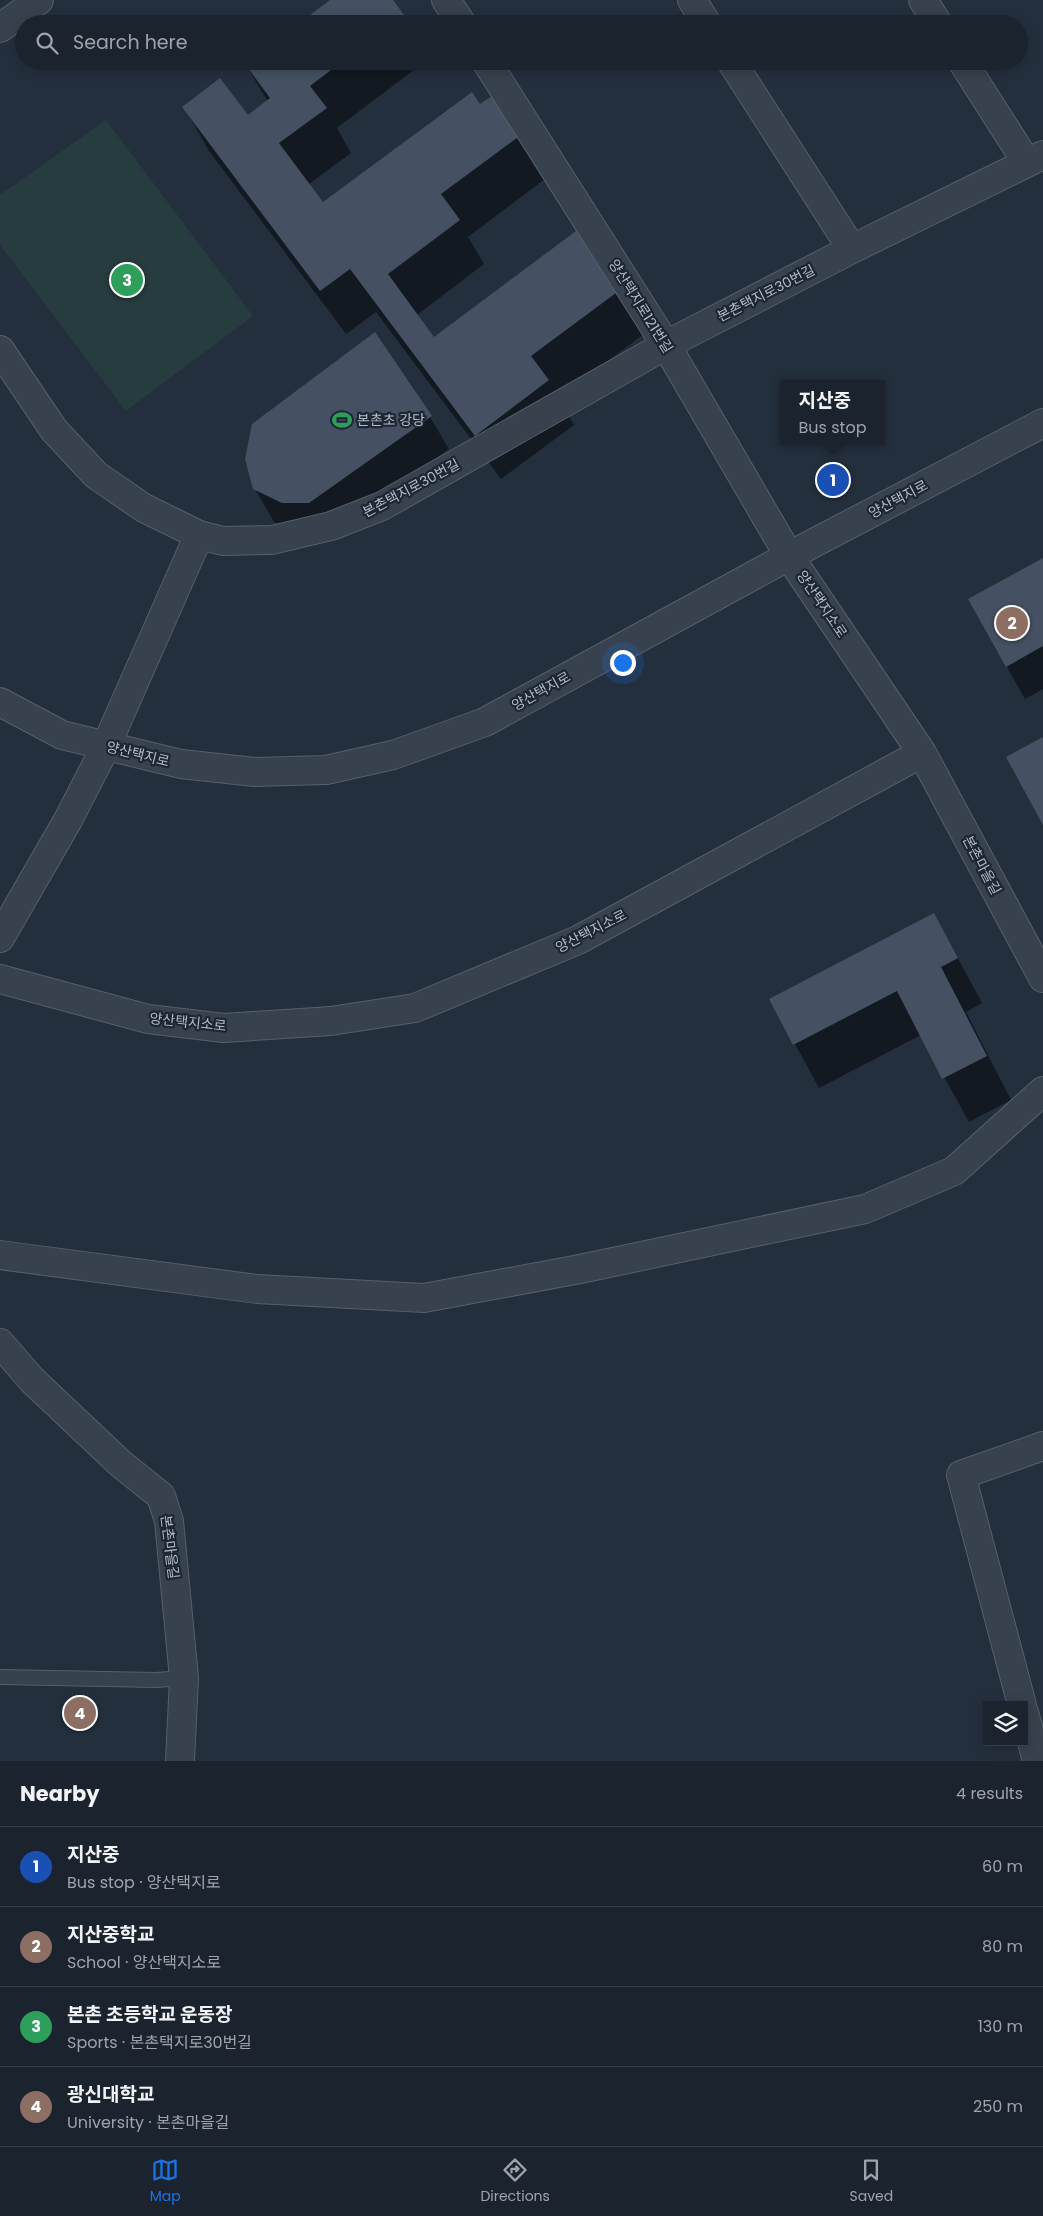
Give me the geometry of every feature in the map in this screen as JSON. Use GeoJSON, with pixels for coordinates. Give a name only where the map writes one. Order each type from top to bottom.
{"type":"FeatureCollection","features":[{"type":"Feature","properties":{"kind":"street"},"geometry":{"type":"LineString","coordinates":[[17,15],[39,0]]}},
{"type":"Feature","properties":{"kind":"street"},"geometry":{"type":"LineString","coordinates":[[446,0],[456,15]]}},
{"type":"Feature","properties":{"kind":"street"},"geometry":{"type":"LineString","coordinates":[[692,0],[701,15]]}},
{"type":"Feature","properties":{"kind":"street"},"geometry":{"type":"LineString","coordinates":[[922,0],[932,15]]}},
{"type":"Feature","properties":{"kind":"street"},"geometry":{"type":"LineString","coordinates":[[1,26],[15,16]]}},
{"type":"Feature","properties":{"kind":"street","name":"양산택지로121번길"},"geometry":{"type":"LineString","coordinates":[[492,70],[666,345],[789,556]]}},
{"type":"Feature","properties":{"kind":"street"},"geometry":{"type":"LineString","coordinates":[[737,70],[852,249]]}},
{"type":"Feature","properties":{"kind":"street","name":"본촌택지로30번길"},"geometry":{"type":"LineString","coordinates":[[0,350],[54,430],[96,475],[144,508],[199,535],[223,541],[272,540],[331,526],[382,506],[666,345],[852,249],[1035,159],[969,70]]}},
{"type":"Feature","properties":{"kind":"street","name":"양산택지로"},"geometry":{"type":"LineString","coordinates":[[0,702],[62,734],[181,764],[255,772],[326,770],[393,755],[485,722],[789,556],[1043,423]]}},
{"type":"Feature","properties":{"kind":"street"},"geometry":{"type":"LineString","coordinates":[[0,938],[68,820],[106,746],[199,535]]}},
{"type":"Feature","properties":{"kind":"street","name":"양산택지소로"},"geometry":{"type":"LineString","coordinates":[[0,979],[148,1018],[224,1028],[331,1022],[415,1008],[578,940],[922,753],[789,556]]}},
{"type":"Feature","properties":{"kind":"street","name":"본촌마을길"},"geometry":{"type":"LineString","coordinates":[[922,753],[1043,978]]}},
{"type":"Feature","properties":{"kind":"street"},"geometry":{"type":"LineString","coordinates":[[0,1254],[257,1289],[424,1298],[580,1269],[865,1210],[954,1171],[1043,1092]]}},
{"type":"Feature","properties":{"kind":"street","name":"본촌마을길"},"geometry":{"type":"LineString","coordinates":[[0,1343],[32,1380],[114,1458],[161,1496],[169,1521],[184,1678],[180,1761]]}},
{"type":"Feature","properties":{"kind":"street"},"geometry":{"type":"LineString","coordinates":[[1021,1701],[961,1475],[1043,1446]]}},
{"type":"Feature","properties":{"kind":"street"},"geometry":{"type":"LineString","coordinates":[[1028,1727],[1037,1761]]}},
{"type":"Feature","properties":{"kind":"lane"},"geometry":{"type":"LineString","coordinates":[[0,1677],[184,1678]]}},
{"type":"Feature","properties":{"kind":"green space"},"geometry":{"type":"Polygon","coordinates":[[[106,120],[253,316],[126,411],[0,245],[0,195],[106,120]]]}},
{"type":"Feature","properties":{"kind":"building"},"geometry":{"type":"Polygon","coordinates":[[[330,0],[393,0],[404,15],[310,15],[330,0]]]}},
{"type":"Feature","properties":{"kind":"building"},"geometry":{"type":"Polygon","coordinates":[[[249,70],[331,70],[310,86],[327,108],[279,143],[323,202],[472,92],[480,104],[492,96],[521,135],[441,194],[460,220],[388,274],[434,337],[576,231],[620,290],[531,356],[549,380],[475,436],[350,269],[320,291],[182,107],[220,78],[248,115],[270,98],[249,70]]]}},
{"type":"Feature","properties":{"kind":"building","name":"본촌초 강당"},"geometry":{"type":"Polygon","coordinates":[[[375,332],[432,416],[309,503],[282,503],[253,489],[245,459],[252,424],[375,332]]]}},
{"type":"Feature","properties":{"kind":"building"},"geometry":{"type":"Polygon","coordinates":[[[1043,558],[1043,646],[1006,667],[968,599],[1043,558]]]}},
{"type":"Feature","properties":{"kind":"building"},"geometry":{"type":"Polygon","coordinates":[[[1043,737],[1043,825],[1006,757],[1043,737]]]}},
{"type":"Feature","properties":{"kind":"building"},"geometry":{"type":"Polygon","coordinates":[[[934,913],[958,958],[941,967],[987,1056],[942,1079],[897,991],[793,1045],[769,999],[934,913]]]}},
{"type":"Feature","properties":{"kind":"place","name":"본촌 초등학교 운동장"},"geometry":{"type":"Point","coordinates":[127,280]}},
{"type":"Feature","properties":{"kind":"place","name":"본촌초 강당"},"geometry":{"type":"Point","coordinates":[342,420]}},
{"type":"Feature","properties":{"kind":"place","name":"지산중"},"geometry":{"type":"Point","coordinates":[833,480]}},
{"type":"Feature","properties":{"kind":"place","name":"지산중학교"},"geometry":{"type":"Point","coordinates":[1012,623]}},
{"type":"Feature","properties":{"kind":"place","name":"광신대학교"},"geometry":{"type":"Point","coordinates":[80,1713]}}]}
